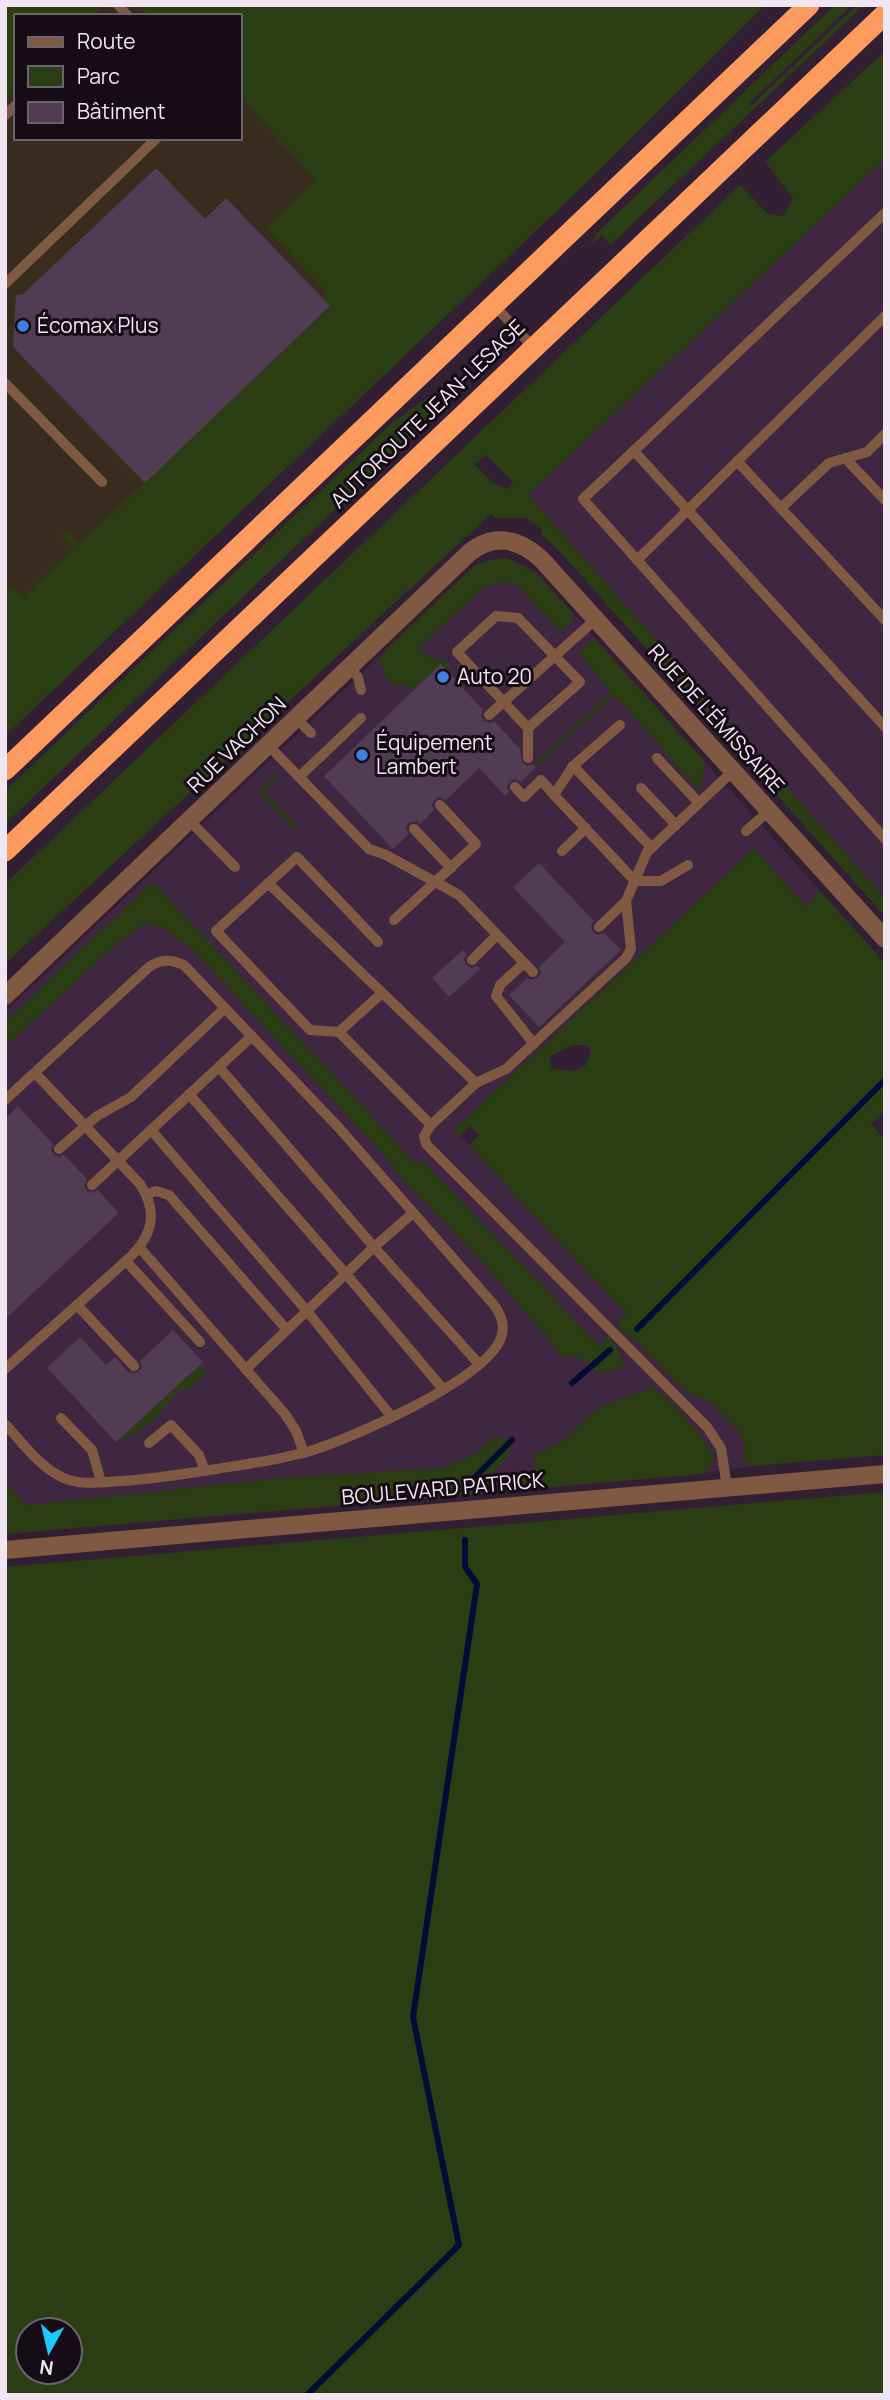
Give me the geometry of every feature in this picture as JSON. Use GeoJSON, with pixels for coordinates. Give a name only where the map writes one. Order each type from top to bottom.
{"type":"FeatureCollection","features":[{"type":"Feature","properties":{"kind":"highway","name":"AUTOROUTE JEAN-LESAGE"},"geometry":{"type":"LineString","coordinates":[[5,770],[809,5]]}},
{"type":"Feature","properties":{"kind":"highway","name":"AUTOROUTE JEAN-LESAGE"},"geometry":{"type":"LineString","coordinates":[[5,852],[885,14]]}},
{"type":"Feature","properties":{"kind":"street","name":"RUE DE L'ÉMISSAIRE"},"geometry":{"type":"LineString","coordinates":[[507,540],[532,551],[885,939]]}},
{"type":"Feature","properties":{"kind":"street","name":"RUE VACHON"},"geometry":{"type":"LineString","coordinates":[[5,996],[191,822],[474,549],[492,541],[507,540]]}},
{"type":"Feature","properties":{"kind":"street","name":"BOULEVARD PATRICK"},"geometry":{"type":"LineString","coordinates":[[5,1550],[885,1474]]}},
{"type":"Feature","properties":{"kind":"lane"},"geometry":{"type":"LineString","coordinates":[[5,284],[155,140]]}},
{"type":"Feature","properties":{"kind":"lane"},"geometry":{"type":"LineString","coordinates":[[885,213],[583,499],[885,839]]}},
{"type":"Feature","properties":{"kind":"lane"},"geometry":{"type":"LineString","coordinates":[[494,305],[533,347]]}},
{"type":"Feature","properties":{"kind":"lane"},"geometry":{"type":"LineString","coordinates":[[636,560],[885,316]]}},
{"type":"Feature","properties":{"kind":"lane"},"geometry":{"type":"LineString","coordinates":[[5,383],[102,482]]}},
{"type":"Feature","properties":{"kind":"lane"},"geometry":{"type":"LineString","coordinates":[[780,508],[829,463],[867,452],[885,435]]}},
{"type":"Feature","properties":{"kind":"lane"},"geometry":{"type":"LineString","coordinates":[[634,451],[885,727]]}},
{"type":"Feature","properties":{"kind":"lane"},"geometry":{"type":"LineString","coordinates":[[845,458],[885,500]]}},
{"type":"Feature","properties":{"kind":"lane"},"geometry":{"type":"LineString","coordinates":[[737,461],[885,620]]}},
{"type":"Feature","properties":{"kind":"lane"},"geometry":{"type":"LineString","coordinates":[[528,728],[580,682],[518,618],[496,616],[457,652],[528,728],[528,758]]}},
{"type":"Feature","properties":{"kind":"lane"},"geometry":{"type":"LineString","coordinates":[[489,715],[596,619]]}},
{"type":"Feature","properties":{"kind":"lane"},"geometry":{"type":"LineString","coordinates":[[350,668],[358,677],[361,690]]}},
{"type":"Feature","properties":{"kind":"lane"},"geometry":{"type":"LineString","coordinates":[[299,777],[361,718]]}},
{"type":"Feature","properties":{"kind":"lane"},"geometry":{"type":"LineString","coordinates":[[297,719],[311,733]]}},
{"type":"Feature","properties":{"kind":"lane"},"geometry":{"type":"LineString","coordinates":[[554,795],[568,771],[620,725]]}},
{"type":"Feature","properties":{"kind":"lane"},"geometry":{"type":"LineString","coordinates":[[269,746],[369,849],[386,855],[459,895],[533,972]]}},
{"type":"Feature","properties":{"kind":"lane"},"geometry":{"type":"LineString","coordinates":[[657,758],[699,803]]}},
{"type":"Feature","properties":{"kind":"lane"},"geometry":{"type":"LineString","coordinates":[[573,766],[652,848]]}},
{"type":"Feature","properties":{"kind":"lane"},"geometry":{"type":"LineString","coordinates":[[599,927],[626,901],[648,852],[733,771]]}},
{"type":"Feature","properties":{"kind":"lane"},"geometry":{"type":"LineString","coordinates":[[515,787],[524,797],[541,780],[635,881]]}},
{"type":"Feature","properties":{"kind":"lane"},"geometry":{"type":"LineString","coordinates":[[640,788],[676,825]]}},
{"type":"Feature","properties":{"kind":"lane"},"geometry":{"type":"LineString","coordinates":[[394,920],[476,844],[440,805]]}},
{"type":"Feature","properties":{"kind":"lane"},"geometry":{"type":"LineString","coordinates":[[746,831],[769,811]]}},
{"type":"Feature","properties":{"kind":"lane"},"geometry":{"type":"LineString","coordinates":[[191,822],[235,867]]}},
{"type":"Feature","properties":{"kind":"lane"},"geometry":{"type":"LineString","coordinates":[[562,851],[586,828]]}},
{"type":"Feature","properties":{"kind":"lane"},"geometry":{"type":"LineString","coordinates":[[414,829],[450,868]]}},
{"type":"Feature","properties":{"kind":"lane"},"geometry":{"type":"LineString","coordinates":[[378,943],[297,857],[216,931],[310,1030],[339,1032],[431,1125]]}},
{"type":"Feature","properties":{"kind":"lane"},"geometry":{"type":"LineString","coordinates":[[635,881],[668,878],[688,865]]}},
{"type":"Feature","properties":{"kind":"lane"},"geometry":{"type":"LineString","coordinates":[[268,883],[476,1083]]}},
{"type":"Feature","properties":{"kind":"lane"},"geometry":{"type":"LineString","coordinates":[[626,901],[631,948],[626,958],[506,1069],[476,1083],[431,1125],[424,1136],[426,1144],[707,1427],[721,1448],[727,1487]]}},
{"type":"Feature","properties":{"kind":"lane"},"geometry":{"type":"LineString","coordinates":[[472,960],[497,934]]}},
{"type":"Feature","properties":{"kind":"lane"},"geometry":{"type":"LineString","coordinates":[[5,1100],[158,962],[175,961],[184,965],[340,1129],[500,1313],[503,1332],[499,1342],[479,1364],[443,1390],[348,1438],[265,1462],[149,1480],[74,1481],[57,1474],[30,1451],[5,1424]]}},
{"type":"Feature","properties":{"kind":"lane"},"geometry":{"type":"LineString","coordinates":[[524,963],[500,985],[496,996],[534,1044]]}},
{"type":"Feature","properties":{"kind":"lane"},"geometry":{"type":"LineString","coordinates":[[339,1032],[382,993]]}},
{"type":"Feature","properties":{"kind":"lane"},"geometry":{"type":"LineString","coordinates":[[59,1149],[84,1125],[131,1097],[225,1008]]}},
{"type":"Feature","properties":{"kind":"lane"},"geometry":{"type":"LineString","coordinates":[[92,1185],[252,1036]]}},
{"type":"Feature","properties":{"kind":"lane"},"geometry":{"type":"LineString","coordinates":[[219,1067],[479,1364]]}},
{"type":"Feature","properties":{"kind":"lane"},"geometry":{"type":"LineString","coordinates":[[5,1369],[140,1248],[150,1227],[151,1211],[147,1194],[36,1074]]}},
{"type":"Feature","properties":{"kind":"lane"},"geometry":{"type":"LineString","coordinates":[[189,1094],[443,1390]]}},
{"type":"Feature","properties":{"kind":"lane"},"geometry":{"type":"LineString","coordinates":[[151,1130],[307,1311],[391,1416]]}},
{"type":"Feature","properties":{"kind":"lane"},"geometry":{"type":"LineString","coordinates":[[147,1194],[156,1191],[169,1195],[287,1330]]}},
{"type":"Feature","properties":{"kind":"lane"},"geometry":{"type":"LineString","coordinates":[[246,1369],[413,1213]]}},
{"type":"Feature","properties":{"kind":"lane"},"geometry":{"type":"LineString","coordinates":[[140,1248],[292,1422],[304,1452]]}},
{"type":"Feature","properties":{"kind":"lane"},"geometry":{"type":"LineString","coordinates":[[126,1261],[201,1342]]}},
{"type":"Feature","properties":{"kind":"lane"},"geometry":{"type":"LineString","coordinates":[[77,1305],[134,1366]]}},
{"type":"Feature","properties":{"kind":"lane"},"geometry":{"type":"LineString","coordinates":[[61,1418],[92,1450],[101,1482]]}},
{"type":"Feature","properties":{"kind":"lane"},"geometry":{"type":"LineString","coordinates":[[149,1443],[171,1425],[199,1455],[205,1471]]}},
{"type":"Feature","properties":{"kind":"shaded area"},"geometry":{"type":"Polygon","coordinates":[[[5,5],[160,5],[170,14],[14,14],[14,140],[242,140],[242,88],[404,275],[5,654],[5,5]]]}},
{"type":"Feature","properties":{"kind":"shaded area"},"geometry":{"type":"Polygon","coordinates":[[[885,128],[885,916],[555,546],[541,535],[542,529],[526,518],[514,482],[885,128]]]}},
{"type":"Feature","properties":{"kind":"shaded area"},"geometry":{"type":"Polygon","coordinates":[[[506,558],[538,574],[820,891],[806,907],[754,848],[455,1130],[740,1434],[745,1446],[743,1459],[750,1466],[700,1474],[5,1534],[5,1012],[474,566],[489,560],[506,558]]]}},
{"type":"Feature","properties":{"kind":"green space"},"geometry":{"type":"Polygon","coordinates":[[[5,5],[99,5],[100,10],[95,14],[14,14],[14,92],[5,100],[5,5]]]}},
{"type":"Feature","properties":{"kind":"green space"},"geometry":{"type":"Polygon","coordinates":[[[138,5],[765,5],[584,185],[5,736],[5,589],[11,586],[23,597],[73,549],[61,536],[67,531],[79,543],[329,307],[322,299],[327,293],[266,228],[315,180],[242,98],[242,14],[146,14],[138,5]]]}},
{"type":"Feature","properties":{"kind":"green space"},"geometry":{"type":"Polygon","coordinates":[[[835,5],[852,5],[749,103],[751,106],[857,5],[864,5],[610,245],[602,235],[588,247],[600,230],[835,5]]]}},
{"type":"Feature","properties":{"kind":"green space"},"geometry":{"type":"Polygon","coordinates":[[[885,51],[885,159],[528,495],[885,898],[885,916],[555,546],[541,535],[542,529],[526,518],[496,518],[491,514],[5,964],[5,884],[740,185],[768,214],[783,216],[793,198],[765,162],[885,51]],[[486,455],[474,464],[493,483],[508,489],[513,482],[486,455]]]}},
{"type":"Feature","properties":{"kind":"green space"},"geometry":{"type":"Polygon","coordinates":[[[427,398],[438,411],[5,824],[5,791],[391,424],[427,398]]]}},
{"type":"Feature","properties":{"kind":"green space"},"geometry":{"type":"Polygon","coordinates":[[[506,558],[517,562],[543,581],[572,613],[573,620],[564,629],[558,629],[517,585],[491,585],[482,589],[417,649],[438,660],[442,658],[451,667],[447,671],[441,664],[411,691],[402,682],[395,687],[382,674],[384,670],[379,660],[387,649],[474,566],[489,560],[506,558]]]}},
{"type":"Feature","properties":{"kind":"green space"},"geometry":{"type":"Polygon","coordinates":[[[589,641],[596,641],[705,762],[700,791],[614,695],[536,767],[534,764],[611,692],[579,653],[589,641]]]}},
{"type":"Feature","properties":{"kind":"green space"},"geometry":{"type":"Polygon","coordinates":[[[276,775],[279,777],[264,791],[298,826],[295,829],[258,792],[276,775]]]}},
{"type":"Feature","properties":{"kind":"green space"},"geometry":{"type":"Polygon","coordinates":[[[754,848],[806,906],[820,891],[885,963],[885,1111],[871,1124],[885,1139],[885,1455],[750,1466],[743,1459],[745,1446],[740,1434],[713,1404],[684,1390],[635,1340],[623,1332],[618,1323],[626,1313],[469,1146],[479,1135],[470,1126],[459,1136],[454,1130],[754,848]],[[572,1045],[549,1057],[552,1069],[575,1071],[586,1065],[591,1051],[587,1045],[572,1045]]]}},
{"type":"Feature","properties":{"kind":"green space"},"geometry":{"type":"Polygon","coordinates":[[[151,883],[158,887],[417,1165],[422,1161],[600,1346],[608,1336],[621,1355],[623,1367],[599,1373],[580,1358],[562,1356],[482,1261],[402,1178],[382,1153],[193,950],[164,928],[145,923],[108,952],[14,1039],[5,1044],[5,1023],[151,883]]]}},
{"type":"Feature","properties":{"kind":"green space"},"geometry":{"type":"Polygon","coordinates":[[[199,1365],[206,1374],[187,1390],[178,1390],[144,1427],[117,1442],[199,1365]]]}},
{"type":"Feature","properties":{"kind":"green space"},"geometry":{"type":"Polygon","coordinates":[[[654,1388],[679,1411],[708,1446],[714,1456],[709,1469],[700,1474],[5,1534],[5,1483],[26,1505],[295,1477],[441,1468],[472,1456],[496,1435],[512,1444],[506,1460],[484,1478],[535,1474],[535,1453],[562,1441],[606,1405],[654,1388]]]}},
{"type":"Feature","properties":{"kind":"green space"},"geometry":{"type":"Polygon","coordinates":[[[885,1492],[885,2395],[5,2395],[5,1567],[885,1492]]]}},
{"type":"Feature","properties":{"kind":"building"},"geometry":{"type":"Polygon","coordinates":[[[156,168],[205,219],[226,198],[330,306],[145,483],[13,347],[16,295],[22,295],[156,168]]]}},
{"type":"Feature","properties":{"kind":"building"},"geometry":{"type":"Polygon","coordinates":[[[441,664],[483,710],[481,716],[484,721],[494,721],[520,749],[522,762],[536,767],[521,782],[514,779],[509,782],[509,792],[505,796],[479,768],[446,800],[439,797],[434,800],[434,810],[420,824],[416,821],[409,823],[406,827],[408,835],[393,849],[324,776],[441,664]]]}},
{"type":"Feature","properties":{"kind":"building"},"geometry":{"type":"Polygon","coordinates":[[[539,863],[594,921],[591,926],[593,932],[598,935],[604,933],[621,950],[539,1027],[509,995],[527,978],[538,978],[541,974],[539,967],[565,942],[513,887],[539,863]]]}},
{"type":"Feature","properties":{"kind":"building"},"geometry":{"type":"Polygon","coordinates":[[[463,950],[467,954],[464,959],[466,965],[480,969],[449,997],[432,978],[463,950]]]}},
{"type":"Feature","properties":{"kind":"building"},"geometry":{"type":"Polygon","coordinates":[[[18,1106],[53,1144],[51,1150],[54,1155],[64,1155],[87,1179],[84,1186],[87,1191],[93,1193],[98,1190],[119,1213],[5,1319],[5,1119],[18,1106]]]}},
{"type":"Feature","properties":{"kind":"building"},"geometry":{"type":"Polygon","coordinates":[[[173,1330],[203,1362],[116,1442],[47,1368],[80,1337],[106,1365],[115,1357],[128,1372],[136,1373],[142,1368],[140,1361],[173,1330]]]}},
{"type":"Feature","properties":{"kind":"waterway"},"geometry":{"type":"LineString","coordinates":[[637,1329],[885,1080]]}},
{"type":"Feature","properties":{"kind":"waterway"},"geometry":{"type":"LineString","coordinates":[[572,1383],[610,1350]]}},
{"type":"Feature","properties":{"kind":"waterway"},"geometry":{"type":"LineString","coordinates":[[474,1478],[512,1440]]}},
{"type":"Feature","properties":{"kind":"waterway"},"geometry":{"type":"LineString","coordinates":[[307,2395],[459,2245],[413,2017],[477,1584],[465,1567],[465,1540]]}},
{"type":"Feature","properties":{"kind":"place","name":"Écomax Plus"},"geometry":{"type":"Point","coordinates":[23,326]}},
{"type":"Feature","properties":{"kind":"place","name":"Auto 20"},"geometry":{"type":"Point","coordinates":[443,677]}},
{"type":"Feature","properties":{"kind":"place","name":"Équipement Lambert"},"geometry":{"type":"Point","coordinates":[362,755]}}]}
